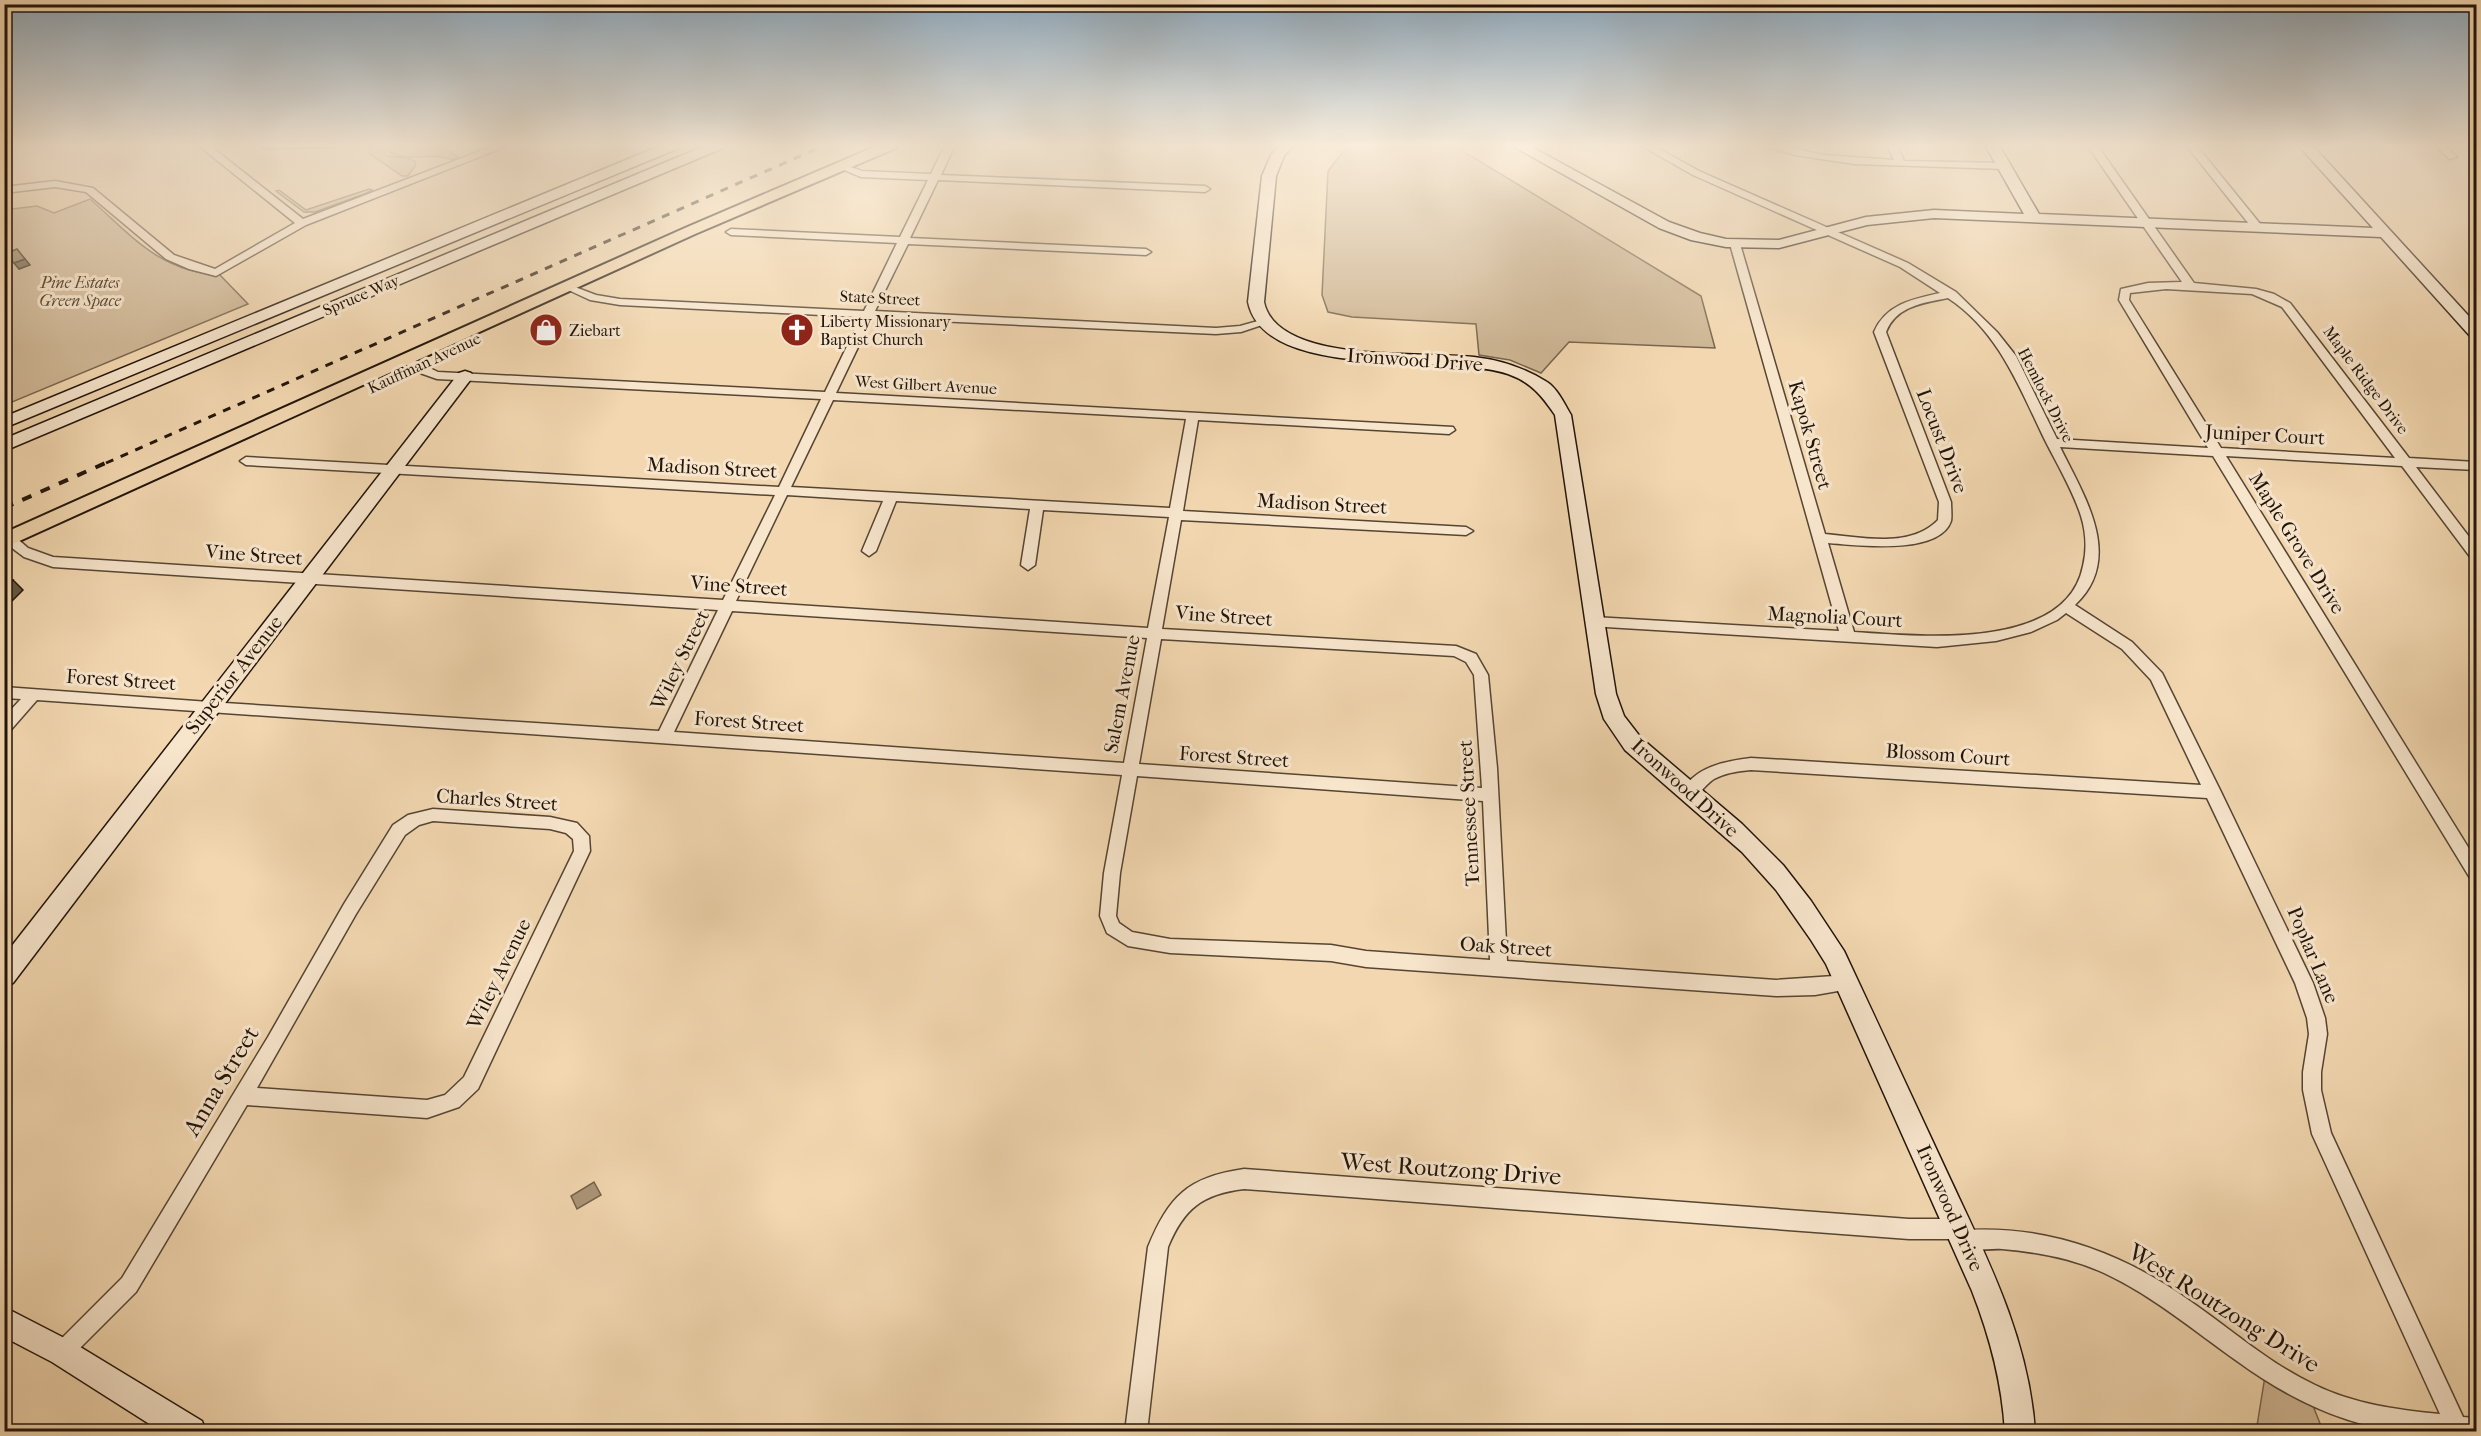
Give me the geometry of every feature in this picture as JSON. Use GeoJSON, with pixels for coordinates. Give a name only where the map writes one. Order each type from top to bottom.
{"type":"FeatureCollection","features":[{"type":"Feature","properties":{"kind":"main road","name":"Kauffman Avenue"},"geometry":{"type":"LineString","coordinates":[[9,546],[573,289],[749,212]]}},
{"type":"Feature","properties":{"kind":"street"},"geometry":{"type":"LineString","coordinates":[[116,212],[170,257],[193,267],[216,273],[302,223],[331,212]]}},
{"type":"Feature","properties":{"kind":"street"},"geometry":{"type":"LineString","coordinates":[[288,212],[302,223]]}},
{"type":"Feature","properties":{"kind":"street","name":"Spruce Way"},"geometry":{"type":"LineString","coordinates":[[4,423],[512,212]]}},
{"type":"Feature","properties":{"kind":"street","name":"Spruce Way"},"geometry":{"type":"LineString","coordinates":[[4,446],[559,212]]}},
{"type":"Feature","properties":{"kind":"street","name":"Wiley Street"},"geometry":{"type":"LineString","coordinates":[[664,737],[917,212]]}},
{"type":"Feature","properties":{"kind":"street"},"geometry":{"type":"LineString","coordinates":[[1265,212],[1256,302],[1265,322]]}},
{"type":"Feature","properties":{"kind":"street"},"geometry":{"type":"LineString","coordinates":[[1641,212],[1670,228],[1706,239],[1735,244],[1779,244],[1875,220],[1915,214],[2386,233]]}},
{"type":"Feature","properties":{"kind":"street","name":"Hemlock Drive"},"geometry":{"type":"LineString","coordinates":[[1785,212],[1904,265],[1952,294],[1982,321],[2010,356],[2088,517],[2094,540],[2091,570],[2085,586],[2067,607]]}},
{"type":"Feature","properties":{"kind":"street"},"geometry":{"type":"LineString","coordinates":[[2031,212],[2034,218]]}},
{"type":"Feature","properties":{"kind":"street"},"geometry":{"type":"LineString","coordinates":[[2138,212],[2191,287]]}},
{"type":"Feature","properties":{"kind":"street"},"geometry":{"type":"LineString","coordinates":[[2245,212],[2257,227]]}},
{"type":"Feature","properties":{"kind":"street"},"geometry":{"type":"LineString","coordinates":[[2367,212],[2476,333]]}},
{"type":"Feature","properties":{"kind":"street"},"geometry":{"type":"LineString","coordinates":[[731,232],[1146,252]]}},
{"type":"Feature","properties":{"kind":"street","name":"Kapok Street"},"geometry":{"type":"LineString","coordinates":[[1735,244],[1848,637]]}},
{"type":"Feature","properties":{"kind":"street","name":"Maple Grove Drive"},"geometry":{"type":"LineString","coordinates":[[2191,287],[2135,286],[2125,291],[2124,300],[2476,873]]}},
{"type":"Feature","properties":{"kind":"street","name":"Maple Ridge Drive"},"geometry":{"type":"LineString","coordinates":[[2191,287],[2252,291],[2271,296],[2286,305],[2476,555]]}},
{"type":"Feature","properties":{"kind":"street","name":"State Street"},"geometry":{"type":"LineString","coordinates":[[573,289],[594,298],[620,302],[1216,331],[1241,329],[1265,322]]}},
{"type":"Feature","properties":{"kind":"street","name":"Locust Drive"},"geometry":{"type":"LineString","coordinates":[[1820,538],[1913,541],[1930,536],[1944,521],[1945,502],[1880,332],[1887,316],[1901,307],[1952,294]]}},
{"type":"Feature","properties":{"kind":"street","name":"Ironwood Drive"},"geometry":{"type":"LineString","coordinates":[[1265,322],[1286,339],[1318,351],[1343,356],[1485,363],[1517,372],[1544,388],[1556,401],[1563,415],[1605,694],[1615,719],[1633,744],[1735,832],[1766,862],[1812,921],[1849,983],[1985,1286],[2004,1340],[2014,1381],[2020,1431]]}},
{"type":"Feature","properties":{"kind":"street","name":"West Gilbert Avenue"},"geometry":{"type":"LineString","coordinates":[[410,363],[437,375],[1449,430]]}},
{"type":"Feature","properties":{"kind":"street","name":"Superior Avenue"},"geometry":{"type":"LineString","coordinates":[[4,975],[465,376]]}},
{"type":"Feature","properties":{"kind":"street","name":"Salem Avenue"},"geometry":{"type":"LineString","coordinates":[[1160,944],[1128,939],[1113,928],[1108,916],[1112,873],[1129,771],[1193,416]]}},
{"type":"Feature","properties":{"kind":"street","name":"Juniper Court"},"geometry":{"type":"LineString","coordinates":[[2052,443],[2476,466]]}},
{"type":"Feature","properties":{"kind":"street","name":"Madison Street"},"geometry":{"type":"LineString","coordinates":[[246,461],[1466,531]]}},
{"type":"Feature","properties":{"kind":"street"},"geometry":{"type":"LineString","coordinates":[[869,552],[891,497]]}},
{"type":"Feature","properties":{"kind":"street"},"geometry":{"type":"LineString","coordinates":[[1028,565],[1037,506]]}},
{"type":"Feature","properties":{"kind":"street","name":"Vine Street"},"geometry":{"type":"LineString","coordinates":[[9,546],[53,562],[927,620],[1448,649],[1472,658]]}},
{"type":"Feature","properties":{"kind":"street","name":"Magnolia Court"},"geometry":{"type":"LineString","coordinates":[[1594,622],[1937,642],[1996,638],[2039,624],[2067,607]]}},
{"type":"Feature","properties":{"kind":"street","name":"Poplar Lane"},"geometry":{"type":"LineString","coordinates":[[2067,607],[2115,634],[2148,665],[2157,677],[2213,792],[2312,999],[2318,1034],[2312,1072],[2312,1090],[2322,1134],[2464,1429]]}},
{"type":"Feature","properties":{"kind":"street","name":"Tennessee Street"},"geometry":{"type":"LineString","coordinates":[[1472,658],[1481,675],[1490,795],[1498,968]]}},
{"type":"Feature","properties":{"kind":"street","name":"Forest Street"},"geometry":{"type":"LineString","coordinates":[[4,692],[1490,795]]}},
{"type":"Feature","properties":{"kind":"street"},"geometry":{"type":"LineString","coordinates":[[4,728],[34,694]]}},
{"type":"Feature","properties":{"kind":"street","name":"Blossom Court"},"geometry":{"type":"LineString","coordinates":[[1689,793],[1700,780],[1714,771],[1732,765],[1751,764],[2213,792]]}},
{"type":"Feature","properties":{"kind":"street","name":"Charles Street"},"geometry":{"type":"LineString","coordinates":[[407,824],[420,817],[433,815],[550,823],[571,828],[581,836]]}},
{"type":"Feature","properties":{"kind":"street","name":"Anna Street"},"geometry":{"type":"LineString","coordinates":[[62,1352],[129,1285],[393,837],[407,824]]}},
{"type":"Feature","properties":{"kind":"street","name":"Wiley Avenue"},"geometry":{"type":"LineString","coordinates":[[242,1096],[428,1109],[452,1102],[471,1083],[582,851],[581,836]]}},
{"type":"Feature","properties":{"kind":"street","name":"Oak Street"},"geometry":{"type":"LineString","coordinates":[[1160,944],[1330,953],[1366,959],[1776,988],[1849,983]]}},
{"type":"Feature","properties":{"kind":"street","name":"West Routzong Drive"},"geometry":{"type":"LineString","coordinates":[[1136,1431],[1158,1247],[1165,1227],[1176,1209],[1189,1196],[1204,1187],[1223,1181],[1244,1179],[1909,1229],[2019,1238],[2052,1244],[2121,1270],[2155,1289],[2250,1360],[2308,1393],[2380,1418],[2464,1429]]}},
{"type":"Feature","properties":{"kind":"street"},"geometry":{"type":"LineString","coordinates":[[4,1321],[62,1352],[190,1431]]}},
{"type":"Feature","properties":{"kind":"green space","name":"Pine Estates Green Space"},"geometry":{"type":"Polygon","coordinates":[[[4,212],[104,212],[134,239],[164,259],[180,267],[220,275],[248,304],[5,405],[4,212]]]}},
{"type":"Feature","properties":{"kind":"green space"},"geometry":{"type":"Polygon","coordinates":[[[1326,212],[1563,212],[1701,296],[1715,348],[1569,342],[1541,373],[1510,360],[1479,355],[1476,324],[1352,317],[1328,312],[1322,295],[1326,212]]]}},
{"type":"Feature","properties":{"kind":"green space"},"geometry":{"type":"Polygon","coordinates":[[[2266,1370],[2308,1393],[2323,1431],[2256,1432],[2266,1370]]]}},
{"type":"Feature","properties":{"kind":"shaded area"},"geometry":{"type":"Polygon","coordinates":[[[594,1182],[601,1195],[577,1209],[571,1196],[594,1182]]]}},
{"type":"Feature","properties":{"kind":"building"},"geometry":{"type":"Polygon","coordinates":[[[17,249],[25,259],[14,263],[5,254],[17,249]]]}},
{"type":"Feature","properties":{"kind":"building"},"geometry":{"type":"Polygon","coordinates":[[[4,579],[13,580],[4,589],[4,579]]]}},
{"type":"Feature","properties":{"kind":"railway"},"geometry":{"type":"LineString","coordinates":[[106,463],[673,212]]}},
{"type":"Feature","properties":{"kind":"railway"},"geometry":{"type":"LineString","coordinates":[[4,508],[110,461]]}},
{"type":"Feature","properties":{"kind":"place","name":"Ziebart"},"geometry":{"type":"Point","coordinates":[546,330]}},
{"type":"Feature","properties":{"kind":"place","name":"Liberty Missionary Baptist Church"},"geometry":{"type":"Point","coordinates":[797,330]}}]}
